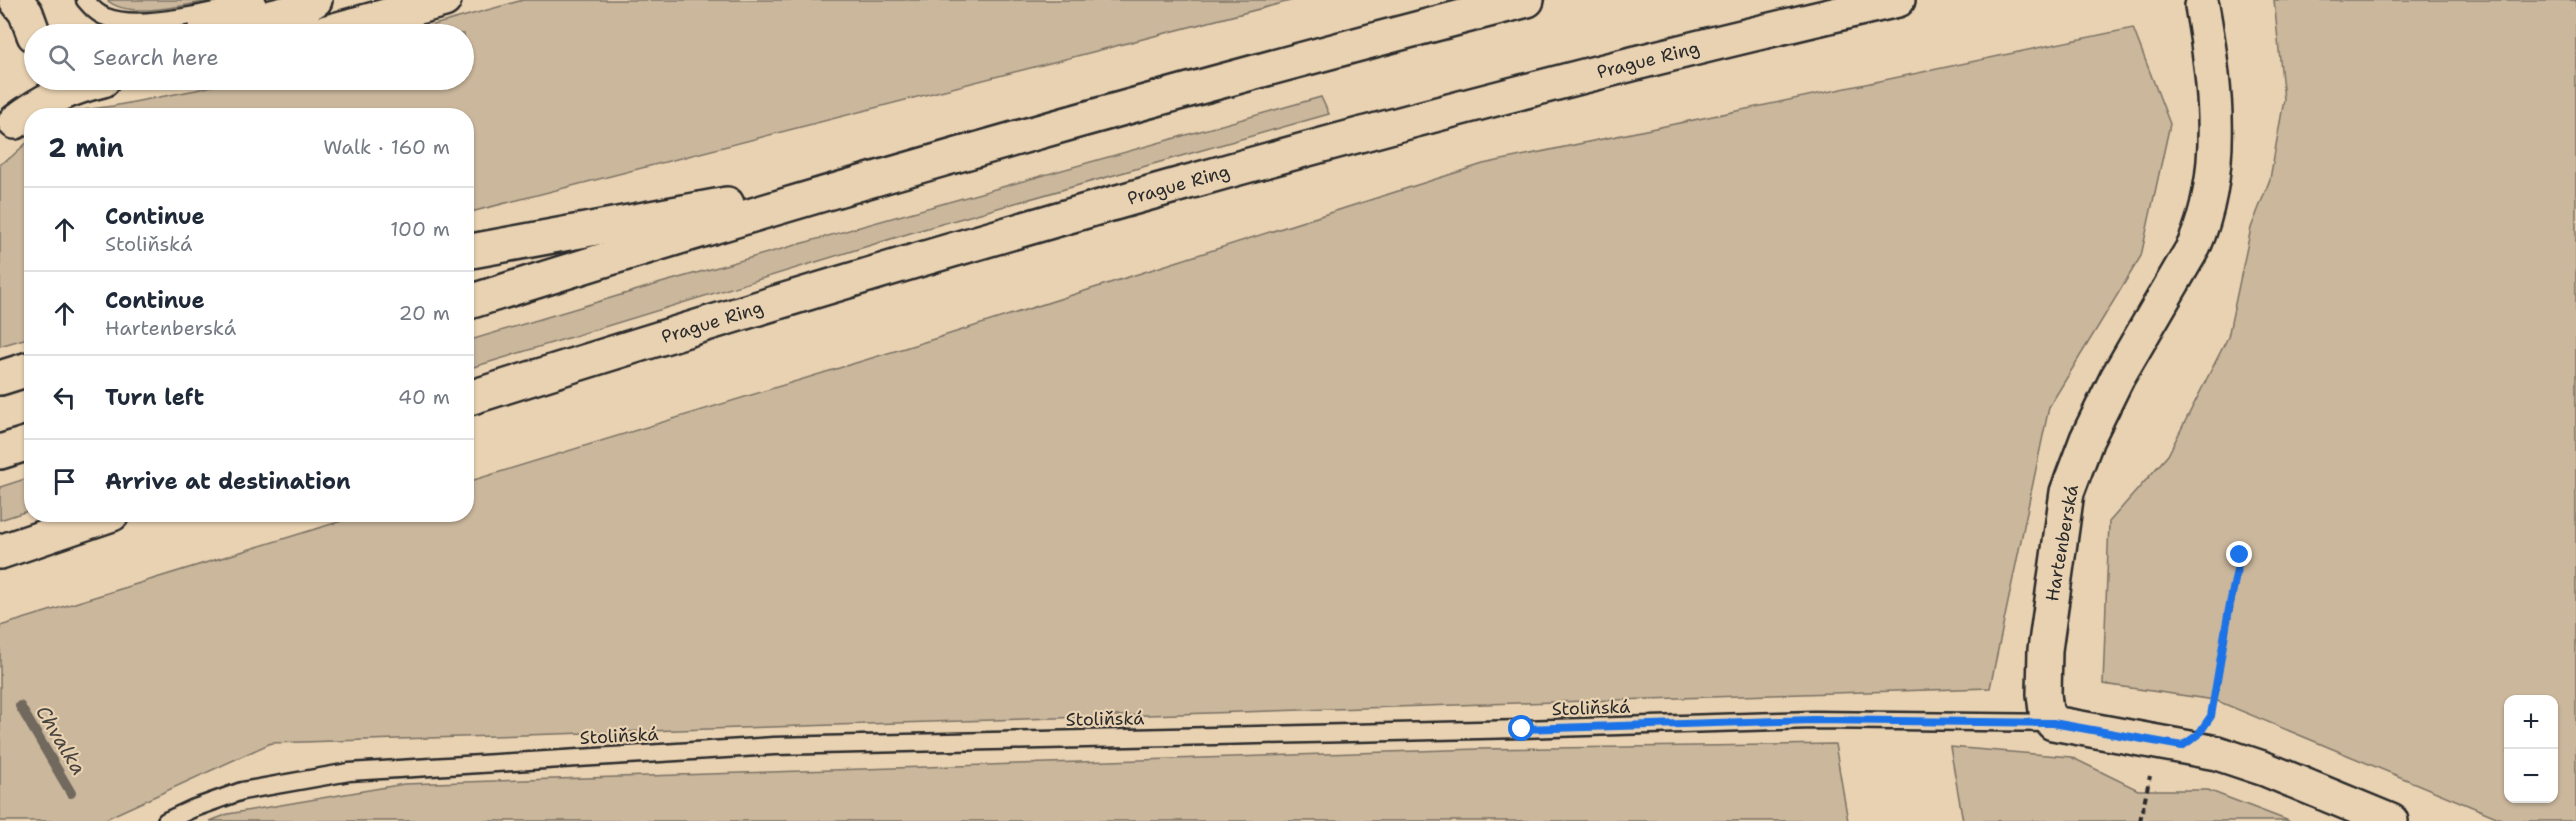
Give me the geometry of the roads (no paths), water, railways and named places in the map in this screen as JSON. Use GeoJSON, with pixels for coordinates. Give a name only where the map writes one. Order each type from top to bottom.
{"type":"FeatureCollection","features":[{"type":"Feature","properties":{"kind":"main road"},"geometry":{"type":"LineString","coordinates":[[242,24],[296,10],[315,0]]}},
{"type":"Feature","properties":{"kind":"main road"},"geometry":{"type":"LineString","coordinates":[[356,24],[444,0]]}},
{"type":"Feature","properties":{"kind":"main road"},"geometry":{"type":"LineString","coordinates":[[474,301],[872,180],[1246,73],[1527,0]]}},
{"type":"Feature","properties":{"kind":"main road","name":"Prague Ring"},"geometry":{"type":"LineString","coordinates":[[474,397],[878,272],[1174,185],[1547,86],[1898,0]]}},
{"type":"Feature","properties":{"kind":"main road","name":"Hartenberská"},"geometry":{"type":"LineString","coordinates":[[2053,723],[2046,711],[2044,694],[2045,650],[2067,492],[2087,439],[2117,378],[2194,246],[2209,200],[2213,159],[2214,83],[2202,6]]}},
{"type":"Feature","properties":{"kind":"main road"},"geometry":{"type":"LineString","coordinates":[[22,10],[40,24]]}},
{"type":"Feature","properties":{"kind":"main road"},"geometry":{"type":"LineString","coordinates":[[8,129],[30,99],[33,90]]}},
{"type":"Feature","properties":{"kind":"main road"},"geometry":{"type":"LineString","coordinates":[[32,108],[66,90]]}},
{"type":"Feature","properties":{"kind":"main road"},"geometry":{"type":"LineString","coordinates":[[8,129],[24,115]]}},
{"type":"Feature","properties":{"kind":"main road"},"geometry":{"type":"LineString","coordinates":[[474,251],[872,180]]}},
{"type":"Feature","properties":{"kind":"main road"},"geometry":{"type":"LineString","coordinates":[[0,378],[24,370]]}},
{"type":"Feature","properties":{"kind":"main road"},"geometry":{"type":"LineString","coordinates":[[0,452],[24,444]]}},
{"type":"Feature","properties":{"kind":"main road"},"geometry":{"type":"LineString","coordinates":[[0,552],[88,522]]}},
{"type":"Feature","properties":{"kind":"main road"},"geometry":{"type":"LineString","coordinates":[[2053,723],[2217,753],[2265,769],[2391,821]]}},
{"type":"Feature","properties":{"kind":"lane"},"geometry":{"type":"LineString","coordinates":[[85,0],[98,13],[107,18],[126,21],[203,13],[257,0]]}},
{"type":"Feature","properties":{"kind":"lane","name":"Stoliňská"},"geometry":{"type":"LineString","coordinates":[[166,821],[242,791],[349,772],[762,747],[1498,730],[1814,720],[2053,723]]}},
{"type":"Feature","properties":{"kind":"waterway","name":"Chvalka"},"geometry":{"type":"LineString","coordinates":[[20,706],[71,793]]}}]}
